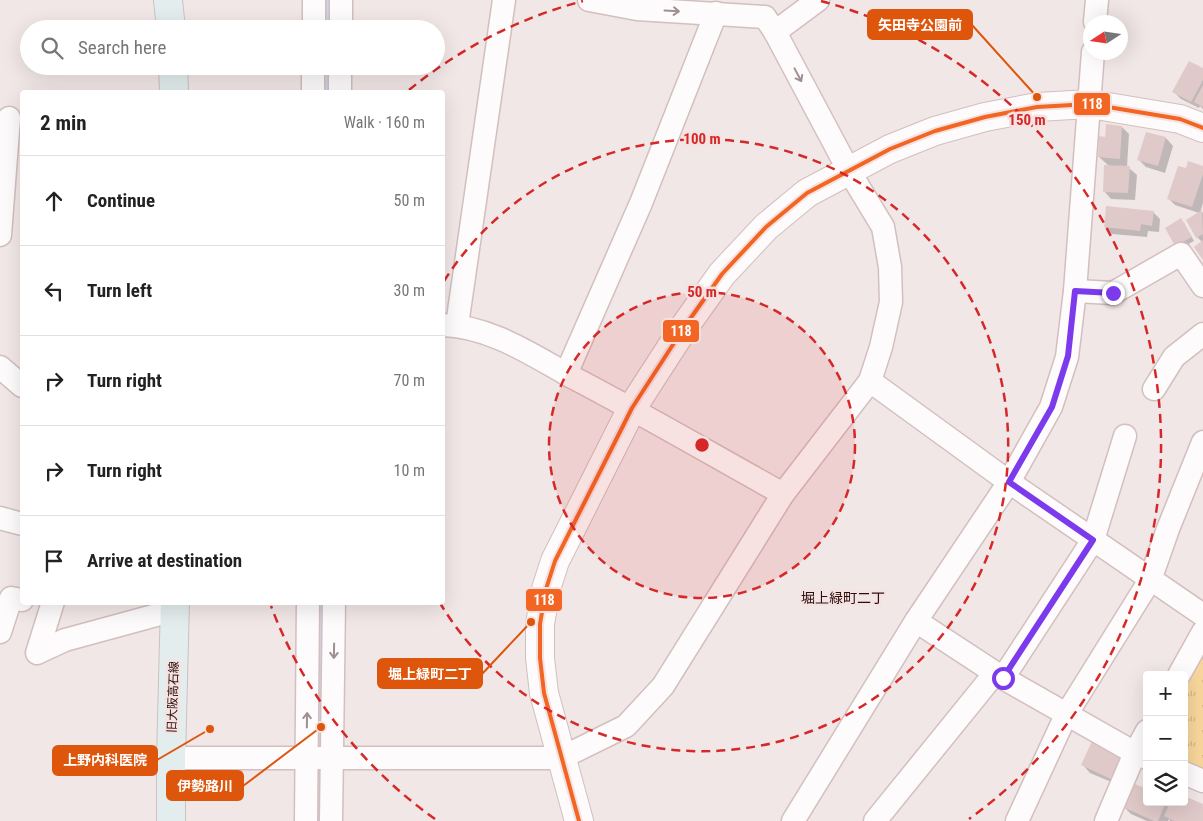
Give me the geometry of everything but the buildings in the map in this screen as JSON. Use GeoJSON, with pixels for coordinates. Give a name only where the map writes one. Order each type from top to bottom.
{"type":"FeatureCollection","features":[{"type":"Feature","properties":{"kind":"main road"},"geometry":{"type":"LineString","coordinates":[[168,0],[170,20]]}},
{"type":"Feature","properties":{"kind":"main road"},"geometry":{"type":"LineString","coordinates":[[173,75],[174,90]]}},
{"type":"Feature","properties":{"kind":"main road","name":"旧大阪高石線"},"geometry":{"type":"LineString","coordinates":[[171,821],[175,606]]}},
{"type":"Feature","properties":{"kind":"street"},"geometry":{"type":"LineString","coordinates":[[314,0],[314,20]]}},
{"type":"Feature","properties":{"kind":"street"},"geometry":{"type":"LineString","coordinates":[[341,0],[341,20]]}},
{"type":"Feature","properties":{"kind":"street"},"geometry":{"type":"LineString","coordinates":[[504,0],[450,325],[504,340],[632,408],[783,494]]}},
{"type":"Feature","properties":{"kind":"street"},"geometry":{"type":"LineString","coordinates":[[171,758],[561,758],[626,726],[663,686],[783,494],[870,381],[881,347],[891,302],[890,267],[883,227],[849,171],[775,32],[765,17],[724,9],[648,5],[637,9],[589,0]]}},
{"type":"Feature","properties":{"kind":"street"},"geometry":{"type":"LineString","coordinates":[[775,32],[818,0]]}},
{"type":"Feature","properties":{"kind":"street"},"geometry":{"type":"LineString","coordinates":[[1096,15],[1097,0]]}},
{"type":"Feature","properties":{"kind":"street"},"geometry":{"type":"LineString","coordinates":[[566,374],[724,9]]}},
{"type":"Feature","properties":{"kind":"street"},"geometry":{"type":"LineString","coordinates":[[793,821],[916,621],[1009,482],[1052,407],[1068,356],[1075,291],[1093,60]]}},
{"type":"Feature","properties":{"kind":"street"},"geometry":{"type":"LineString","coordinates":[[313,90],[314,75]]}},
{"type":"Feature","properties":{"kind":"street"},"geometry":{"type":"LineString","coordinates":[[340,75],[340,90]]}},
{"type":"Feature","properties":{"kind":"street"},"geometry":{"type":"LineString","coordinates":[[579,821],[544,693],[540,658],[540,624],[546,589],[555,561],[632,408],[685,326],[722,274],[766,227],[807,193],[890,149],[935,131],[985,117],[1037,107],[1090,104],[1180,119],[1203,128]]}},
{"type":"Feature","properties":{"kind":"street"},"geometry":{"type":"LineString","coordinates":[[0,235],[10,119]]}},
{"type":"Feature","properties":{"kind":"street"},"geometry":{"type":"LineString","coordinates":[[1075,291],[1113,293],[1180,254],[1203,286]]}},
{"type":"Feature","properties":{"kind":"street"},"geometry":{"type":"LineString","coordinates":[[1154,388],[1174,357],[1203,334]]}},
{"type":"Feature","properties":{"kind":"street"},"geometry":{"type":"LineString","coordinates":[[0,366],[20,384]]}},
{"type":"Feature","properties":{"kind":"street"},"geometry":{"type":"LineString","coordinates":[[870,381],[1009,482],[1203,615]]}},
{"type":"Feature","properties":{"kind":"street"},"geometry":{"type":"LineString","coordinates":[[875,821],[999,675],[1093,540],[1125,436]]}},
{"type":"Feature","properties":{"kind":"street"},"geometry":{"type":"LineString","coordinates":[[1017,821],[1066,715],[1150,580],[1203,442]]}},
{"type":"Feature","properties":{"kind":"street"},"geometry":{"type":"LineString","coordinates":[[0,518],[20,523]]}},
{"type":"Feature","properties":{"kind":"street"},"geometry":{"type":"LineString","coordinates":[[0,632],[11,598],[20,600]]}},
{"type":"Feature","properties":{"kind":"street"},"geometry":{"type":"LineString","coordinates":[[46,605],[37,653],[65,640],[175,606]]}},
{"type":"Feature","properties":{"kind":"street"},"geometry":{"type":"LineString","coordinates":[[308,605],[320,758],[331,821]]}},
{"type":"Feature","properties":{"kind":"street"},"geometry":{"type":"LineString","coordinates":[[306,821],[320,758],[334,605]]}},
{"type":"Feature","properties":{"kind":"street"},"geometry":{"type":"LineString","coordinates":[[916,621],[999,675],[1066,715],[1141,755],[1106,821]]}},
{"type":"Feature","properties":{"kind":"street"},"geometry":{"type":"LineString","coordinates":[[1181,671],[1203,632]]}},
{"type":"Feature","properties":{"kind":"street"},"geometry":{"type":"LineString","coordinates":[[1188,775],[1203,781]]}},
{"type":"Feature","properties":{"kind":"green space"},"geometry":{"type":"Polygon","coordinates":[[[1203,651],[1203,772],[1188,766],[1188,676],[1203,651]]]}},
{"type":"Feature","properties":{"kind":"waterway"},"geometry":{"type":"LineString","coordinates":[[326,0],[326,20]]}},
{"type":"Feature","properties":{"kind":"waterway"},"geometry":{"type":"LineString","coordinates":[[326,75],[326,90]]}},
{"type":"Feature","properties":{"kind":"waterway"},"geometry":{"type":"LineString","coordinates":[[319,821],[322,605]]}},
{"type":"Feature","properties":{"kind":"transit line","name":"118"},"geometry":{"type":"LineString","coordinates":[[579,821],[544,693],[540,658],[540,624],[546,589],[555,561],[632,408],[685,326],[722,274],[766,227],[807,193],[890,149],[935,131],[985,117],[1037,107],[1090,104],[1180,119],[1203,128]]}},
{"type":"Feature","properties":{"kind":"place","name":"矢田寺公園前"},"geometry":{"type":"Point","coordinates":[1037,97]}},
{"type":"Feature","properties":{"kind":"place","name":"堀上緑町二丁"},"geometry":{"type":"Point","coordinates":[531,622]}},
{"type":"Feature","properties":{"kind":"place","name":"伊勢路川"},"geometry":{"type":"Point","coordinates":[321,727]}},
{"type":"Feature","properties":{"kind":"place","name":"上野内科医院"},"geometry":{"type":"Point","coordinates":[210,729]}},
{"type":"Feature","properties":{"kind":"district","name":"堀上緑町二丁"},"geometry":{"type":"Point","coordinates":[843,598]}},
{"type":"Feature","properties":{"kind":"route"},"geometry":{"type":"LineString","coordinates":[[1003,678],[1093,540],[1009,482],[1052,407],[1068,356],[1075,291],[1113,293]]}}]}
